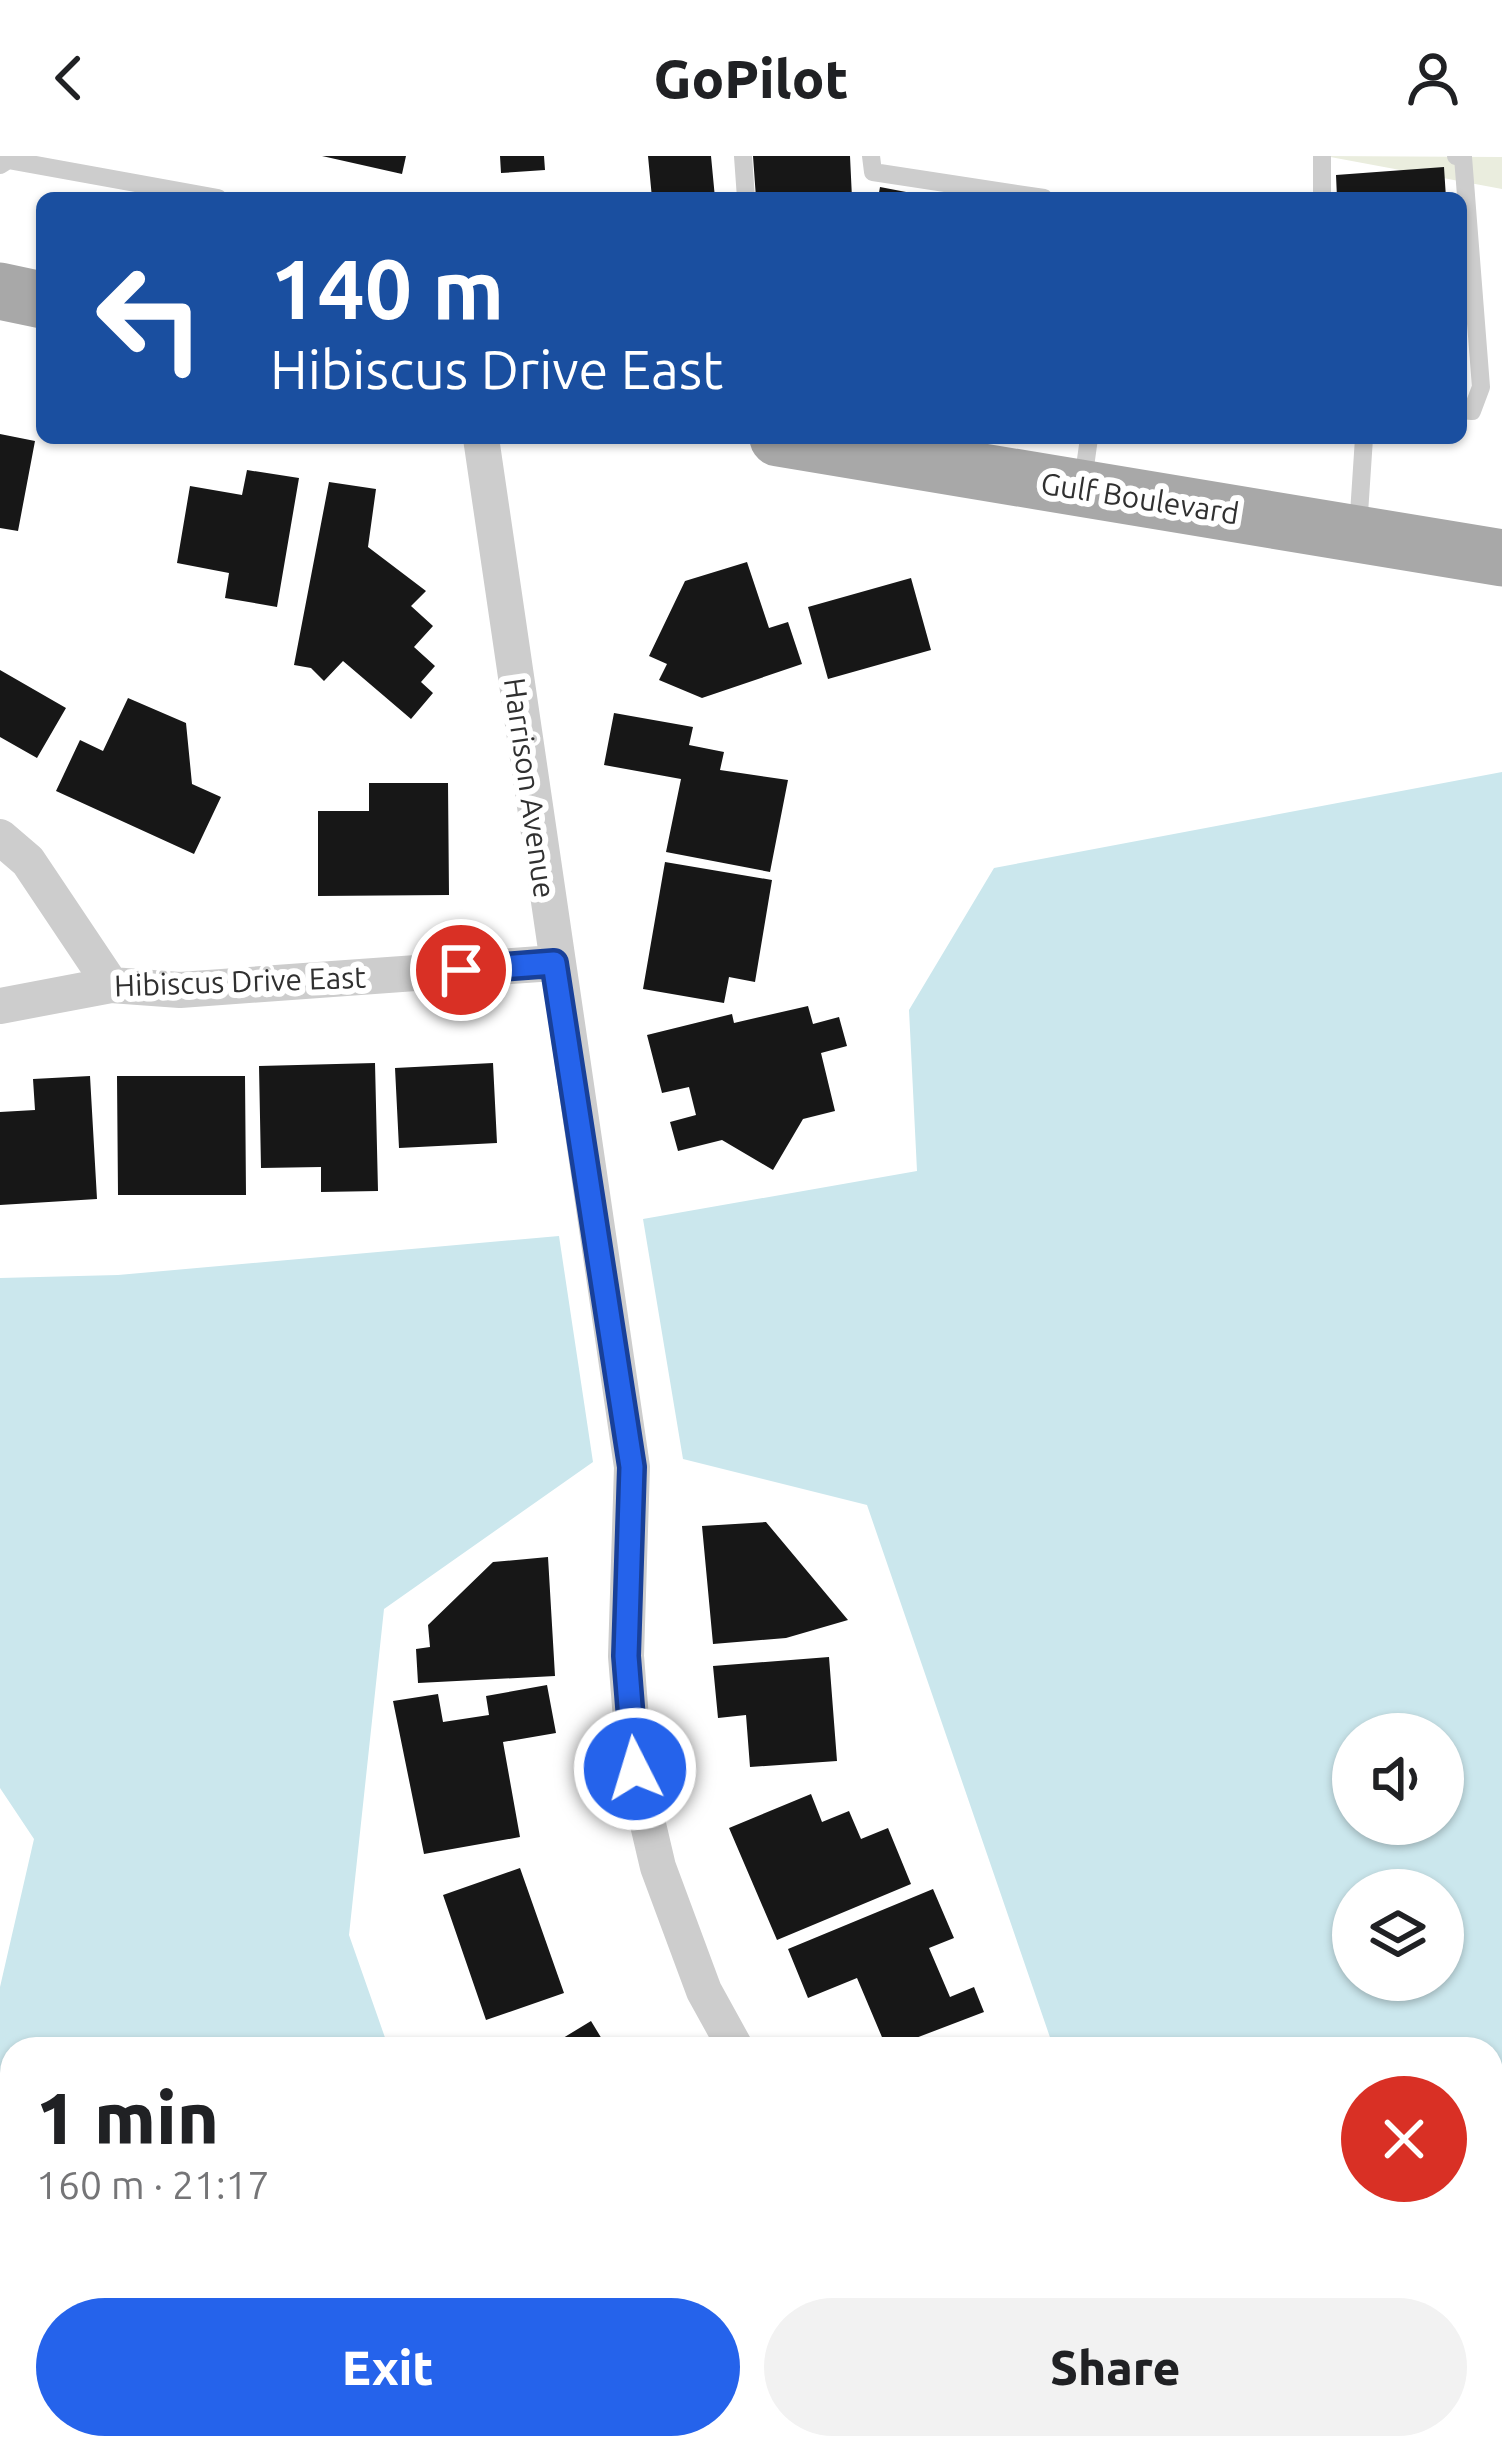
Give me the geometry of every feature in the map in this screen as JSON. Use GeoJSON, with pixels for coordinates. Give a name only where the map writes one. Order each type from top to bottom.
{"type":"FeatureCollection","features":[{"type":"Feature","properties":{"kind":"main road"},"geometry":{"type":"LineString","coordinates":[[0,291],[36,299]]}},
{"type":"Feature","properties":{"kind":"main road","name":"Gulf Boulevard"},"geometry":{"type":"LineString","coordinates":[[845,444],[1085,463],[1358,534],[1502,558]]}},
{"type":"Feature","properties":{"kind":"street","name":"Harrison Avenue"},"geometry":{"type":"LineString","coordinates":[[483,444],[554,963],[632,1467],[626,1656],[635,1769],[658,1867],[704,1990],[729,2037]]}},
{"type":"Feature","properties":{"kind":"street"},"geometry":{"type":"LineString","coordinates":[[0,837],[28,861],[111,985]]}},
{"type":"Feature","properties":{"kind":"street","name":"Hibiscus Drive East"},"geometry":{"type":"LineString","coordinates":[[0,1006],[111,985],[180,990],[554,963]]}},
{"type":"Feature","properties":{"kind":"lane"},"geometry":{"type":"LineString","coordinates":[[743,156],[746,192]]}},
{"type":"Feature","properties":{"kind":"lane"},"geometry":{"type":"LineString","coordinates":[[871,156],[873,172],[1005,192]]}},
{"type":"Feature","properties":{"kind":"lane"},"geometry":{"type":"LineString","coordinates":[[1322,156],[1322,192]]}},
{"type":"Feature","properties":{"kind":"lane"},"geometry":{"type":"LineString","coordinates":[[1456,156],[1463,157],[1466,192]]}},
{"type":"Feature","properties":{"kind":"lane"},"geometry":{"type":"LineString","coordinates":[[0,165],[8,160],[185,192]]}},
{"type":"Feature","properties":{"kind":"lane"},"geometry":{"type":"LineString","coordinates":[[1467,208],[1481,387],[1472,411],[1467,411]]}},
{"type":"Feature","properties":{"kind":"lane"},"geometry":{"type":"LineString","coordinates":[[1358,534],[1364,444]]}},
{"type":"Feature","properties":{"kind":"shaded area"},"geometry":{"type":"Polygon","coordinates":[[[1325,156],[1502,157],[1502,189],[1325,156]]]}},
{"type":"Feature","properties":{"kind":"water"},"geometry":{"type":"Polygon","coordinates":[[[1502,772],[1502,2037],[1050,2037],[867,1505],[683,1459],[643,1219],[917,1171],[909,1010],[994,868],[1502,772]]]}},
{"type":"Feature","properties":{"kind":"water"},"geometry":{"type":"Polygon","coordinates":[[[559,1236],[593,1462],[384,1609],[349,1935],[385,2037],[0,2037],[0,1987],[34,1839],[0,1788],[0,1278],[118,1275],[559,1236]]]}},
{"type":"Feature","properties":{"kind":"building"},"geometry":{"type":"Polygon","coordinates":[[[322,156],[406,156],[402,174],[322,156]]]}},
{"type":"Feature","properties":{"kind":"building"},"geometry":{"type":"Polygon","coordinates":[[[500,156],[544,156],[545,170],[501,173],[500,156]]]}},
{"type":"Feature","properties":{"kind":"building"},"geometry":{"type":"Polygon","coordinates":[[[648,156],[711,156],[714,192],[651,192],[648,156]]]}},
{"type":"Feature","properties":{"kind":"building"},"geometry":{"type":"Polygon","coordinates":[[[753,156],[850,156],[852,192],[756,192],[753,156]]]}},
{"type":"Feature","properties":{"kind":"building"},"geometry":{"type":"Polygon","coordinates":[[[1444,167],[1446,192],[1337,192],[1336,175],[1444,167]]]}},
{"type":"Feature","properties":{"kind":"building"},"geometry":{"type":"Polygon","coordinates":[[[0,434],[35,441],[18,531],[0,528],[0,434]]]}},
{"type":"Feature","properties":{"kind":"building"},"geometry":{"type":"Polygon","coordinates":[[[247,470],[299,478],[277,607],[225,598],[229,573],[177,563],[190,486],[242,495],[247,470]]]}},
{"type":"Feature","properties":{"kind":"building"},"geometry":{"type":"Polygon","coordinates":[[[329,482],[376,489],[368,547],[426,591],[411,606],[433,626],[414,647],[435,666],[421,682],[433,693],[411,719],[343,661],[324,681],[311,668],[294,665],[329,482]]]}},
{"type":"Feature","properties":{"kind":"building"},"geometry":{"type":"Polygon","coordinates":[[[747,562],[769,628],[788,622],[802,664],[702,698],[659,680],[667,664],[649,656],[685,581],[747,562]]]}},
{"type":"Feature","properties":{"kind":"building"},"geometry":{"type":"Polygon","coordinates":[[[911,578],[931,650],[828,679],[808,607],[911,578]]]}},
{"type":"Feature","properties":{"kind":"building"},"geometry":{"type":"Polygon","coordinates":[[[0,670],[66,708],[37,758],[0,737],[0,670]]]}},
{"type":"Feature","properties":{"kind":"building"},"geometry":{"type":"Polygon","coordinates":[[[128,698],[186,723],[192,784],[221,797],[194,854],[56,791],[80,740],[103,751],[128,698]]]}},
{"type":"Feature","properties":{"kind":"building"},"geometry":{"type":"Polygon","coordinates":[[[614,713],[693,727],[689,745],[724,752],[720,770],[788,780],[770,872],[666,852],[681,779],[604,765],[614,713]]]}},
{"type":"Feature","properties":{"kind":"building"},"geometry":{"type":"Polygon","coordinates":[[[369,783],[448,783],[449,895],[318,896],[318,811],[369,811],[369,783]]]}},
{"type":"Feature","properties":{"kind":"building"},"geometry":{"type":"Polygon","coordinates":[[[665,862],[772,880],[755,982],[729,977],[724,1003],[643,989],[665,862]]]}},
{"type":"Feature","properties":{"kind":"building"},"geometry":{"type":"Polygon","coordinates":[[[808,1006],[813,1024],[839,1017],[847,1046],[821,1053],[835,1111],[803,1119],[773,1170],[722,1140],[678,1151],[670,1122],[696,1115],[689,1087],[662,1093],[647,1035],[732,1014],[734,1023],[808,1006]]]}},
{"type":"Feature","properties":{"kind":"building"},"geometry":{"type":"Polygon","coordinates":[[[375,1063],[378,1191],[321,1192],[321,1167],[261,1168],[259,1066],[375,1063]]]}},
{"type":"Feature","properties":{"kind":"building"},"geometry":{"type":"Polygon","coordinates":[[[493,1063],[497,1143],[399,1148],[395,1068],[493,1063]]]}},
{"type":"Feature","properties":{"kind":"building"},"geometry":{"type":"Polygon","coordinates":[[[90,1076],[97,1199],[0,1205],[0,1112],[35,1110],[33,1079],[90,1076]]]}},
{"type":"Feature","properties":{"kind":"building"},"geometry":{"type":"Polygon","coordinates":[[[117,1076],[245,1076],[246,1195],[118,1195],[117,1076]]]}},
{"type":"Feature","properties":{"kind":"building"},"geometry":{"type":"Polygon","coordinates":[[[766,1522],[848,1620],[786,1638],[713,1644],[702,1526],[766,1522]]]}},
{"type":"Feature","properties":{"kind":"building"},"geometry":{"type":"Polygon","coordinates":[[[548,1557],[555,1676],[418,1683],[416,1649],[430,1647],[428,1625],[493,1562],[548,1557]]]}},
{"type":"Feature","properties":{"kind":"building"},"geometry":{"type":"Polygon","coordinates":[[[829,1657],[837,1761],[750,1767],[746,1715],[718,1718],[713,1666],[829,1657]]]}},
{"type":"Feature","properties":{"kind":"building"},"geometry":{"type":"Polygon","coordinates":[[[547,1685],[556,1733],[503,1742],[520,1837],[424,1854],[393,1701],[438,1694],[443,1722],[489,1715],[486,1696],[547,1685]]]}},
{"type":"Feature","properties":{"kind":"building"},"geometry":{"type":"Polygon","coordinates":[[[811,1794],[822,1822],[849,1811],[861,1839],[888,1828],[911,1884],[777,1940],[729,1828],[811,1794]]]}},
{"type":"Feature","properties":{"kind":"building"},"geometry":{"type":"Polygon","coordinates":[[[520,1868],[564,1993],[486,2020],[443,1895],[520,1868]]]}},
{"type":"Feature","properties":{"kind":"building"},"geometry":{"type":"Polygon","coordinates":[[[933,1889],[954,1938],[929,1948],[950,1997],[974,1987],[984,2012],[918,2037],[882,2037],[857,1978],[808,1998],[788,1949],[933,1889]]]}},
{"type":"Feature","properties":{"kind":"building"},"geometry":{"type":"Polygon","coordinates":[[[591,2021],[601,2037],[565,2037],[591,2021]]]}},
{"type":"Feature","properties":{"kind":"route"},"geometry":{"type":"LineString","coordinates":[[461,970],[554,963],[632,1467],[626,1656],[635,1769]]}}]}
